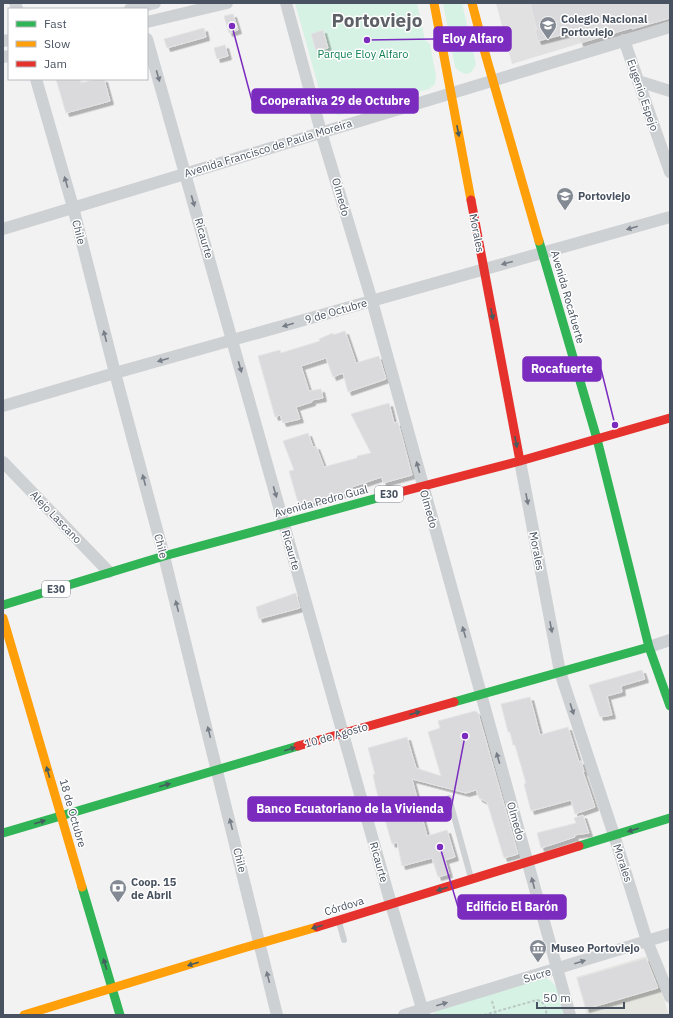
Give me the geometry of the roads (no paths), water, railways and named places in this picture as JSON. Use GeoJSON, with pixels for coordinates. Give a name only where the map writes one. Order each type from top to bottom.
{"type":"FeatureCollection","features":[{"type":"Feature","properties":{"kind":"main road","name":"Morales"},"geometry":{"type":"LineString","coordinates":[[434,3],[520,461]]}},
{"type":"Feature","properties":{"kind":"main road","name":"Avenida Rocafuerte"},"geometry":{"type":"LineString","coordinates":[[472,3],[493,81],[597,439],[649,646],[670,706]]}},
{"type":"Feature","properties":{"kind":"main road","name":"Avenida Pedro Gual"},"geometry":{"type":"LineString","coordinates":[[3,605],[164,556],[423,485],[520,461],[670,418]]}},
{"type":"Feature","properties":{"kind":"main road","name":"18 de Octubre"},"geometry":{"type":"LineString","coordinates":[[3,618],[120,1015]]}},
{"type":"Feature","properties":{"kind":"main road","name":"10 de Agosto"},"geometry":{"type":"LineString","coordinates":[[3,833],[343,733],[649,646]]}},
{"type":"Feature","properties":{"kind":"main road","name":"Córdova"},"geometry":{"type":"LineString","coordinates":[[24,1015],[260,943],[339,921],[670,818]]}},
{"type":"Feature","properties":{"kind":"street"},"geometry":{"type":"LineString","coordinates":[[136,7],[155,3]]}},
{"type":"Feature","properties":{"kind":"street"},"geometry":{"type":"LineString","coordinates":[[148,22],[227,3]]}},
{"type":"Feature","properties":{"kind":"street","name":"Olmedo"},"geometry":{"type":"LineString","coordinates":[[286,3],[372,301],[570,1015]]}},
{"type":"Feature","properties":{"kind":"street","name":"Avenida Francisco de Paula Moreira"},"geometry":{"type":"LineString","coordinates":[[3,229],[670,27]]}},
{"type":"Feature","properties":{"kind":"street","name":"Eugenio Espejo"},"geometry":{"type":"LineString","coordinates":[[624,40],[670,172]]}},
{"type":"Feature","properties":{"kind":"street","name":"Ricaurte"},"geometry":{"type":"LineString","coordinates":[[148,43],[391,904],[423,1012]]}},
{"type":"Feature","properties":{"kind":"street","name":"Chile"},"geometry":{"type":"LineString","coordinates":[[36,80],[73,207],[115,373],[164,556],[218,770],[277,1015]]}},
{"type":"Feature","properties":{"kind":"street"},"geometry":{"type":"LineString","coordinates":[[638,81],[670,91]]}},
{"type":"Feature","properties":{"kind":"street","name":"9 de Octubre"},"geometry":{"type":"LineString","coordinates":[[3,406],[115,373],[670,217]]}},
{"type":"Feature","properties":{"kind":"street","name":"Morales"},"geometry":{"type":"LineString","coordinates":[[520,461],[560,672],[647,941],[670,998]]}},
{"type":"Feature","properties":{"kind":"street","name":"Alejo Lascano"},"geometry":{"type":"LineString","coordinates":[[3,462],[109,572]]}},
{"type":"Feature","properties":{"kind":"street","name":"10 de Agosto"},"geometry":{"type":"LineString","coordinates":[[649,646],[670,640]]}},
{"type":"Feature","properties":{"kind":"street","name":"Sucre"},"geometry":{"type":"LineString","coordinates":[[404,1015],[423,1012],[488,990],[670,934]]}},
{"type":"Feature","properties":{"kind":"lane"},"geometry":{"type":"LineString","coordinates":[[449,798],[471,880]]}},
{"type":"Feature","properties":{"kind":"lane"},"geometry":{"type":"LineString","coordinates":[[339,921],[344,940]]}},
{"type":"Feature","properties":{"kind":"place","name":"Cooperativa 29 de Octubre"},"geometry":{"type":"Point","coordinates":[232,26]}},
{"type":"Feature","properties":{"kind":"place","name":"Eloy Alfaro"},"geometry":{"type":"Point","coordinates":[367,40]}},
{"type":"Feature","properties":{"kind":"place","name":"Colegio Nacional Portoviejo"},"geometry":{"type":"Point","coordinates":[548,40]}},
{"type":"Feature","properties":{"kind":"place","name":"Portoviejo"},"geometry":{"type":"Point","coordinates":[565,211]}},
{"type":"Feature","properties":{"kind":"place","name":"Rocafuerte"},"geometry":{"type":"Point","coordinates":[615,425]}},
{"type":"Feature","properties":{"kind":"place","name":"Banco Ecuatoriano de la Vivienda"},"geometry":{"type":"Point","coordinates":[465,736]}},
{"type":"Feature","properties":{"kind":"place","name":"Edificio El Barón"},"geometry":{"type":"Point","coordinates":[440,847]}},
{"type":"Feature","properties":{"kind":"place","name":"Coop. 15 de Abril"},"geometry":{"type":"Point","coordinates":[118,903]}},
{"type":"Feature","properties":{"kind":"place","name":"Museo Portoviejo"},"geometry":{"type":"Point","coordinates":[538,963]}},
{"type":"Feature","properties":{"kind":"district","name":"Portoviejo"},"geometry":{"type":"Point","coordinates":[377,20]}},
{"type":"Feature","properties":{"kind":"park label","name":"Parque Eloy Alfaro"},"geometry":{"type":"Point","coordinates":[363,54]}}]}
